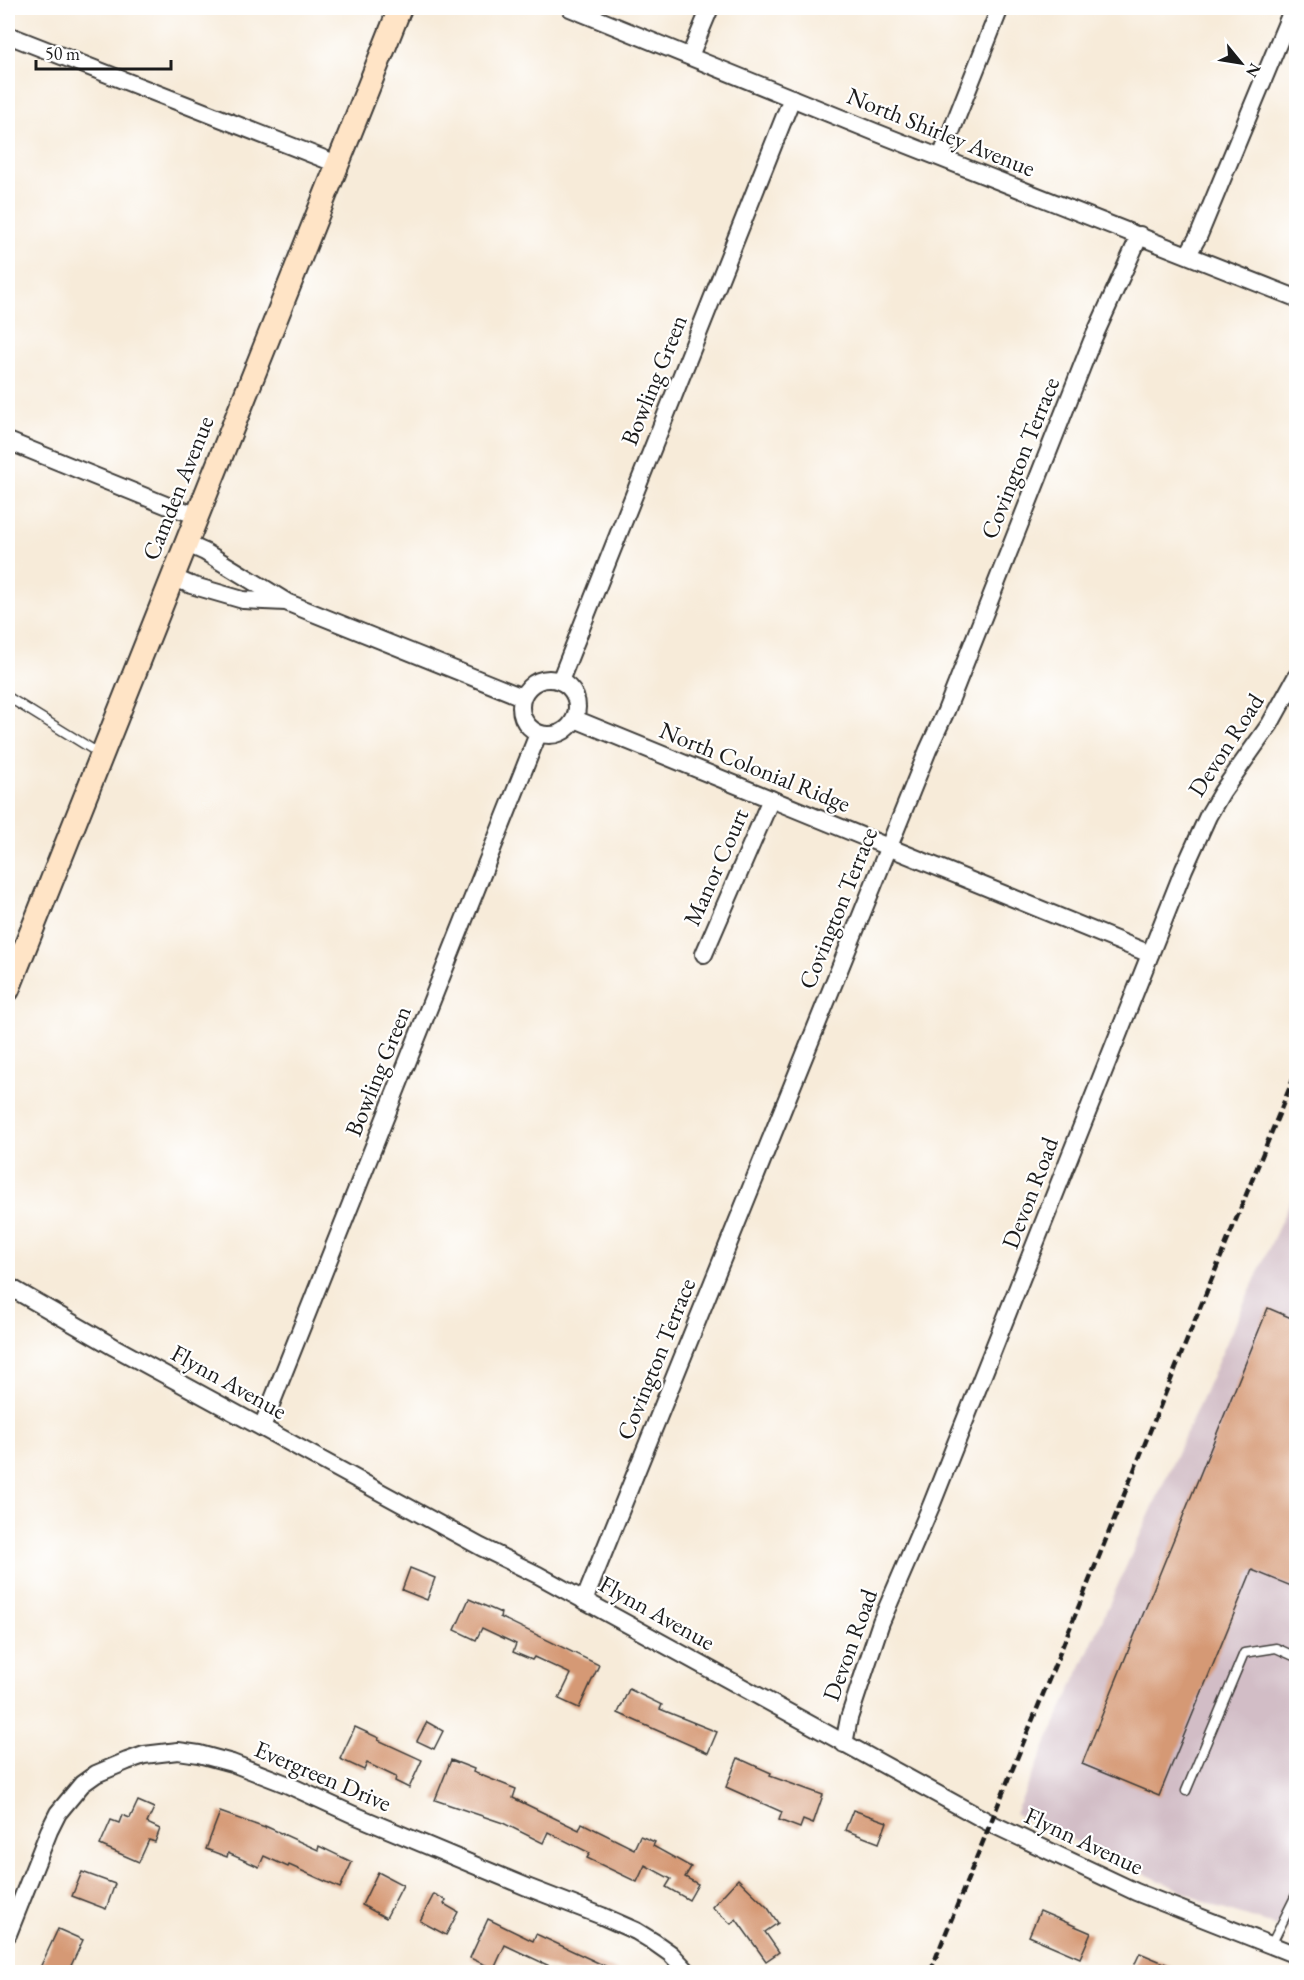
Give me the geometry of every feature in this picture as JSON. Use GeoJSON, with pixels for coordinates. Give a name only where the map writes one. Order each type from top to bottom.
{"type":"FeatureCollection","features":[{"type":"Feature","properties":{"kind":"main road","name":"Camden Avenue"},"geometry":{"type":"LineString","coordinates":[[8,990],[100,754],[400,8]]}},
{"type":"Feature","properties":{"kind":"street","name":"North Shirley Avenue"},"geometry":{"type":"LineString","coordinates":[[570,8],[1296,298]]}},
{"type":"Feature","properties":{"kind":"street"},"geometry":{"type":"LineString","coordinates":[[690,56],[710,8]]}},
{"type":"Feature","properties":{"kind":"street"},"geometry":{"type":"LineString","coordinates":[[941,157],[1000,8]]}},
{"type":"Feature","properties":{"kind":"street"},"geometry":{"type":"LineString","coordinates":[[1188,254],[1199,235],[1293,8]]}},
{"type":"Feature","properties":{"kind":"street"},"geometry":{"type":"LineString","coordinates":[[8,35],[337,164]]}},
{"type":"Feature","properties":{"kind":"street","name":"Bowling Green"},"geometry":{"type":"LineString","coordinates":[[560,681],[792,98]]}},
{"type":"Feature","properties":{"kind":"street","name":"Covington Terrace"},"geometry":{"type":"LineString","coordinates":[[584,1601],[731,1233],[778,1126],[889,847],[946,711],[1092,341],[1140,235]]}},
{"type":"Feature","properties":{"kind":"street"},"geometry":{"type":"LineString","coordinates":[[8,441],[168,506],[197,515]]}},
{"type":"Feature","properties":{"kind":"street"},"geometry":{"type":"LineString","coordinates":[[185,543],[206,552],[286,602],[522,697]]}},
{"type":"Feature","properties":{"kind":"street"},"geometry":{"type":"LineString","coordinates":[[171,577],[243,600],[286,602]]}},
{"type":"Feature","properties":{"kind":"street","name":"Devon Road"},"geometry":{"type":"LineString","coordinates":[[844,1744],[849,1718],[881,1622],[931,1506],[1184,868],[1208,816],[1237,769],[1270,724],[1296,677]]}},
{"type":"Feature","properties":{"kind":"street"},"geometry":{"type":"LineString","coordinates":[[551,679],[560,681],[568,685],[577,701],[575,719],[564,732],[556,735],[538,734],[523,719],[522,697],[534,683],[551,679]]}},
{"type":"Feature","properties":{"kind":"street","name":"North Colonial Ridge"},"geometry":{"type":"LineString","coordinates":[[575,719],[1150,954]]}},
{"type":"Feature","properties":{"kind":"street","name":"Bowling Green"},"geometry":{"type":"LineString","coordinates":[[262,1426],[538,734]]}},
{"type":"Feature","properties":{"kind":"street","name":"Manor Court"},"geometry":{"type":"LineString","coordinates":[[704,954],[771,799]]}},
{"type":"Feature","properties":{"kind":"street","name":"Flynn Avenue"},"geometry":{"type":"LineString","coordinates":[[8,1286],[114,1347],[481,1547],[538,1575],[990,1823],[1136,1892],[1296,1955]]}},
{"type":"Feature","properties":{"kind":"street","name":"Evergreen Drive"},"geometry":{"type":"LineString","coordinates":[[8,1934],[49,1831],[58,1813],[82,1785],[96,1774],[127,1761],[152,1754],[178,1751],[200,1754],[232,1763],[286,1784],[518,1884],[602,1916],[654,1942],[671,1954],[688,1972]]}},
{"type":"Feature","properties":{"kind":"lane"},"geometry":{"type":"LineString","coordinates":[[8,697],[100,754]]}},
{"type":"Feature","properties":{"kind":"lane"},"geometry":{"type":"LineString","coordinates":[[1186,1791],[1244,1653],[1275,1648],[1296,1657]]}},
{"type":"Feature","properties":{"kind":"lane"},"geometry":{"type":"LineString","coordinates":[[1271,1945],[1296,1895]]}},
{"type":"Feature","properties":{"kind":"shaded area"},"geometry":{"type":"Polygon","coordinates":[[[1296,1188],[1296,1932],[1219,1908],[1015,1814],[1296,1188]]]}},
{"type":"Feature","properties":{"kind":"building"},"geometry":{"type":"Polygon","coordinates":[[[1268,1308],[1296,1320],[1296,1588],[1252,1570],[1159,1796],[1082,1764],[1268,1308]]]}},
{"type":"Feature","properties":{"kind":"building"},"geometry":{"type":"Polygon","coordinates":[[[410,1568],[435,1578],[427,1600],[402,1590],[410,1568]]]}},
{"type":"Feature","properties":{"kind":"building"},"geometry":{"type":"Polygon","coordinates":[[[469,1599],[501,1613],[500,1617],[599,1665],[579,1708],[559,1699],[571,1674],[534,1657],[532,1660],[513,1652],[516,1644],[482,1628],[476,1640],[455,1630],[469,1599]]]}},
{"type":"Feature","properties":{"kind":"building"},"geometry":{"type":"Polygon","coordinates":[[[629,1689],[662,1705],[660,1709],[717,1732],[708,1753],[618,1713],[629,1689]]]}},
{"type":"Feature","properties":{"kind":"building"},"geometry":{"type":"Polygon","coordinates":[[[427,1722],[443,1731],[434,1749],[417,1741],[427,1722]]]}},
{"type":"Feature","properties":{"kind":"building"},"geometry":{"type":"Polygon","coordinates":[[[355,1727],[422,1760],[409,1788],[395,1781],[396,1777],[367,1763],[364,1770],[340,1759],[355,1727]]]}},
{"type":"Feature","properties":{"kind":"building"},"geometry":{"type":"Polygon","coordinates":[[[738,1758],[771,1773],[770,1776],[823,1795],[813,1824],[803,1820],[800,1828],[779,1820],[782,1812],[726,1787],[738,1758]]]}},
{"type":"Feature","properties":{"kind":"building"},"geometry":{"type":"Polygon","coordinates":[[[451,1760],[474,1769],[473,1772],[516,1789],[513,1798],[579,1830],[582,1823],[634,1849],[640,1836],[655,1842],[653,1846],[691,1867],[685,1877],[698,1884],[689,1900],[666,1887],[671,1879],[645,1865],[637,1882],[587,1858],[590,1853],[548,1832],[543,1843],[503,1823],[435,1800],[451,1760]]]}},
{"type":"Feature","properties":{"kind":"building"},"geometry":{"type":"Polygon","coordinates":[[[138,1801],[154,1808],[147,1823],[160,1829],[155,1842],[149,1840],[139,1862],[100,1845],[111,1820],[119,1823],[122,1815],[130,1818],[138,1801]]]}},
{"type":"Feature","properties":{"kind":"building"},"geometry":{"type":"Polygon","coordinates":[[[853,1810],[887,1822],[879,1843],[845,1830],[853,1810]]]}},
{"type":"Feature","properties":{"kind":"building"},"geometry":{"type":"Polygon","coordinates":[[[220,1812],[265,1828],[265,1826],[318,1850],[319,1846],[352,1862],[340,1888],[264,1856],[259,1867],[228,1853],[227,1857],[206,1849],[220,1812]]]}},
{"type":"Feature","properties":{"kind":"building"},"geometry":{"type":"Polygon","coordinates":[[[82,1872],[115,1884],[106,1909],[72,1896],[82,1872]]]}},
{"type":"Feature","properties":{"kind":"building"},"geometry":{"type":"Polygon","coordinates":[[[378,1872],[403,1885],[386,1918],[362,1905],[378,1872]]]}},
{"type":"Feature","properties":{"kind":"building"},"geometry":{"type":"Polygon","coordinates":[[[738,1879],[768,1908],[778,1923],[765,1932],[779,1952],[766,1961],[736,1919],[731,1924],[712,1907],[738,1879]]]}},
{"type":"Feature","properties":{"kind":"building"},"geometry":{"type":"Polygon","coordinates":[[[434,1894],[446,1900],[444,1904],[458,1912],[446,1935],[420,1921],[434,1894]]]}},
{"type":"Feature","properties":{"kind":"building"},"geometry":{"type":"Polygon","coordinates":[[[1040,1911],[1091,1933],[1080,1958],[1029,1936],[1040,1911]]]}},
{"type":"Feature","properties":{"kind":"building"},"geometry":{"type":"Polygon","coordinates":[[[488,1919],[533,1941],[536,1934],[618,1972],[562,1972],[505,1945],[494,1969],[470,1958],[488,1919]]]}},
{"type":"Feature","properties":{"kind":"building"},"geometry":{"type":"Polygon","coordinates":[[[58,1929],[83,1940],[68,1972],[38,1972],[58,1929]]]}},
{"type":"Feature","properties":{"kind":"building"},"geometry":{"type":"Polygon","coordinates":[[[1140,1953],[1185,1972],[1131,1972],[1140,1953]]]}},
{"type":"Feature","properties":{"kind":"railway"},"geometry":{"type":"LineString","coordinates":[[930,1972],[1296,1072]]}}]}
